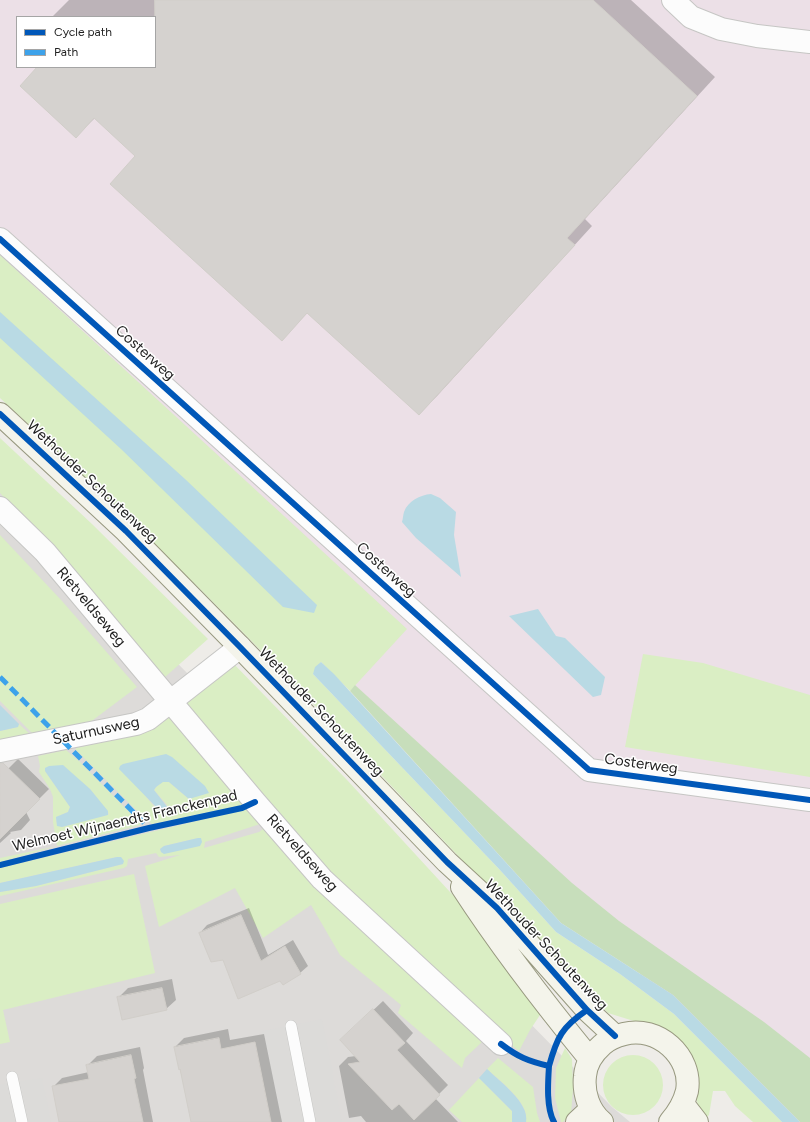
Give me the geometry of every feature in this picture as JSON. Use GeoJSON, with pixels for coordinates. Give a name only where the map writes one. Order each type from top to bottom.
{"type":"FeatureCollection","features":[{"type":"Feature","properties":{"kind":"street"},"geometry":{"type":"LineString","coordinates":[[673,0],[691,17],[721,30],[810,42]]}},
{"type":"Feature","properties":{"kind":"street","name":"Costerweg"},"geometry":{"type":"LineString","coordinates":[[0,239],[589,770],[810,800]]}},
{"type":"Feature","properties":{"kind":"street","name":"Wethouder Schoutenweg"},"geometry":{"type":"LineString","coordinates":[[0,414],[126,531],[447,862],[497,908],[587,1010],[615,1036]]}},
{"type":"Feature","properties":{"kind":"street","name":"Rietveldseweg"},"geometry":{"type":"LineString","coordinates":[[0,508],[45,552],[172,701],[255,802],[322,879],[501,1044]]}},
{"type":"Feature","properties":{"kind":"street","name":"Saturnusweg"},"geometry":{"type":"LineString","coordinates":[[0,752],[60,738],[136,724],[148,719],[240,647]]}},
{"type":"Feature","properties":{"kind":"street","name":"Wethouder Schoutenweg"},"geometry":{"type":"LineString","coordinates":[[447,862],[482,918],[590,1059]]}},
{"type":"Feature","properties":{"kind":"street"},"geometry":{"type":"LineString","coordinates":[[590,1118],[584,1084],[590,1059],[601,1046],[615,1036],[630,1032],[646,1033],[660,1038],[672,1047],[681,1060],[687,1074],[687,1090],[683,1104],[677,1115],[670,1122]]}},
{"type":"Feature","properties":{"kind":"street"},"geometry":{"type":"LineString","coordinates":[[683,1104],[697,1122]]}},
{"type":"Feature","properties":{"kind":"lane"},"geometry":{"type":"LineString","coordinates":[[291,1026],[310,1122]]}},
{"type":"Feature","properties":{"kind":"lane"},"geometry":{"type":"LineString","coordinates":[[12,1077],[22,1122]]}},
{"type":"Feature","properties":{"kind":"shaded area"},"geometry":{"type":"Polygon","coordinates":[[[0,0],[810,0],[810,1122],[786,1122],[348,678],[0,350],[0,0]]]}},
{"type":"Feature","properties":{"kind":"shaded area"},"geometry":{"type":"Polygon","coordinates":[[[0,482],[612,1107],[630,1122],[0,1122],[0,482]]]}},
{"type":"Feature","properties":{"kind":"shaded area"},"geometry":{"type":"Polygon","coordinates":[[[322,1019],[342,1122],[280,1122],[262,1031],[322,1019]]]}},
{"type":"Feature","properties":{"kind":"shaded area"},"geometry":{"type":"Polygon","coordinates":[[[42,1078],[51,1122],[0,1122],[0,1084],[42,1078]]]}},
{"type":"Feature","properties":{"kind":"green space"},"geometry":{"type":"Polygon","coordinates":[[[0,255],[407,629],[350,691],[321,662],[313,674],[500,870],[556,932],[620,974],[674,1014],[782,1122],[753,1122],[735,1106],[725,1091],[713,1091],[709,1115],[705,1119],[698,1107],[695,1088],[666,1031],[608,1013],[298,688],[200,589],[48,442],[0,398],[0,255]]]}},
{"type":"Feature","properties":{"kind":"green space"},"geometry":{"type":"Polygon","coordinates":[[[0,438],[92,524],[208,639],[165,677],[65,562],[0,493],[0,438]]]}},
{"type":"Feature","properties":{"kind":"green space"},"geometry":{"type":"Polygon","coordinates":[[[0,535],[62,601],[137,687],[85,726],[35,736],[0,701],[0,535]]]}},
{"type":"Feature","properties":{"kind":"green space"},"geometry":{"type":"Polygon","coordinates":[[[643,654],[703,663],[810,695],[810,777],[625,747],[643,654]]]}},
{"type":"Feature","properties":{"kind":"green space"},"geometry":{"type":"Polygon","coordinates":[[[228,658],[348,781],[450,892],[477,919],[542,1012],[519,1051],[501,1037],[330,875],[183,699],[228,658]]]}},
{"type":"Feature","properties":{"kind":"green space"},"geometry":{"type":"Polygon","coordinates":[[[355,685],[572,883],[619,921],[764,1022],[810,1058],[810,1122],[800,1122],[673,995],[561,923],[350,691],[355,685]]]}},
{"type":"Feature","properties":{"kind":"green space"},"geometry":{"type":"Polygon","coordinates":[[[171,716],[244,805],[152,824],[145,819],[76,750],[76,748],[140,734],[154,729],[171,716]],[[162,755],[120,766],[161,813],[167,805],[154,790],[158,784],[162,782],[169,782],[189,799],[162,755]]]}},
{"type":"Feature","properties":{"kind":"green space"},"geometry":{"type":"Polygon","coordinates":[[[19,724],[33,737],[0,745],[0,731],[18,727],[19,724]]]}},
{"type":"Feature","properties":{"kind":"green space"},"geometry":{"type":"Polygon","coordinates":[[[66,750],[79,761],[140,823],[140,825],[57,846],[53,822],[53,797],[50,789],[39,772],[40,766],[38,756],[66,750]],[[45,771],[70,807],[68,812],[56,817],[57,825],[62,827],[109,814],[90,789],[78,779],[45,771]]]}},
{"type":"Feature","properties":{"kind":"green space"},"geometry":{"type":"Polygon","coordinates":[[[247,809],[260,824],[205,842],[204,848],[259,832],[267,826],[327,896],[482,1042],[465,1058],[462,1068],[398,1013],[401,1005],[340,955],[311,905],[263,938],[235,888],[159,927],[145,866],[180,855],[159,857],[156,853],[128,859],[127,866],[124,868],[0,896],[0,892],[36,886],[123,864],[121,857],[117,857],[0,883],[0,868],[247,809]],[[198,838],[164,846],[160,849],[162,853],[198,838]]]}},
{"type":"Feature","properties":{"kind":"green space"},"geometry":{"type":"Polygon","coordinates":[[[57,846],[0,862],[0,858],[57,846]]]}},
{"type":"Feature","properties":{"kind":"green space"},"geometry":{"type":"Polygon","coordinates":[[[134,874],[155,973],[3,1010],[10,1042],[0,1044],[0,904],[134,874]]]}},
{"type":"Feature","properties":{"kind":"green space"},"geometry":{"type":"Polygon","coordinates":[[[565,1048],[572,1059],[573,1088],[571,1114],[563,1122],[561,1122],[555,1098],[556,1068],[565,1048]]]}},
{"type":"Feature","properties":{"kind":"green space"},"geometry":{"type":"Polygon","coordinates":[[[627,1055],[639,1055],[650,1060],[658,1068],[663,1079],[661,1097],[650,1110],[639,1115],[627,1115],[616,1110],[608,1102],[603,1091],[603,1079],[608,1068],[616,1060],[627,1055]]]}},
{"type":"Feature","properties":{"kind":"green space"},"geometry":{"type":"Polygon","coordinates":[[[498,1058],[533,1087],[540,1122],[526,1122],[526,1115],[519,1100],[487,1069],[498,1058]]]}},
{"type":"Feature","properties":{"kind":"green space"},"geometry":{"type":"Polygon","coordinates":[[[479,1078],[512,1111],[512,1122],[462,1122],[449,1110],[479,1078]]]}},
{"type":"Feature","properties":{"kind":"water"},"geometry":{"type":"Polygon","coordinates":[[[0,312],[185,479],[317,605],[314,613],[283,607],[121,449],[0,338],[0,312]]]}},
{"type":"Feature","properties":{"kind":"water"},"geometry":{"type":"Polygon","coordinates":[[[431,494],[440,498],[456,512],[454,535],[461,577],[416,538],[402,522],[404,512],[411,502],[419,497],[431,494]]]}},
{"type":"Feature","properties":{"kind":"water"},"geometry":{"type":"Polygon","coordinates":[[[538,609],[556,636],[565,638],[605,677],[601,695],[593,697],[509,616],[538,609]]]}},
{"type":"Feature","properties":{"kind":"water"},"geometry":{"type":"Polygon","coordinates":[[[321,662],[334,674],[561,923],[673,995],[800,1122],[782,1122],[674,1014],[620,974],[556,932],[500,870],[313,674],[315,667],[321,662]]]}},
{"type":"Feature","properties":{"kind":"water"},"geometry":{"type":"Polygon","coordinates":[[[0,705],[19,724],[18,727],[0,731],[0,705]]]}},
{"type":"Feature","properties":{"kind":"water"},"geometry":{"type":"Polygon","coordinates":[[[166,754],[172,757],[205,786],[209,793],[189,799],[169,782],[163,782],[154,790],[168,808],[168,811],[162,813],[119,769],[123,764],[166,754]]]}},
{"type":"Feature","properties":{"kind":"water"},"geometry":{"type":"Polygon","coordinates":[[[63,765],[90,789],[108,811],[108,815],[62,827],[57,826],[56,817],[68,812],[70,807],[45,771],[45,768],[49,766],[63,765]]]}},
{"type":"Feature","properties":{"kind":"water"},"geometry":{"type":"Polygon","coordinates":[[[201,838],[202,842],[200,846],[164,854],[160,849],[164,846],[201,838]]]}},
{"type":"Feature","properties":{"kind":"water"},"geometry":{"type":"Polygon","coordinates":[[[121,857],[124,861],[123,864],[36,886],[0,892],[0,883],[121,857]]]}},
{"type":"Feature","properties":{"kind":"water"},"geometry":{"type":"Polygon","coordinates":[[[487,1069],[519,1100],[526,1115],[526,1122],[512,1122],[512,1111],[479,1078],[487,1069]]]}},
{"type":"Feature","properties":{"kind":"building"},"geometry":{"type":"Polygon","coordinates":[[[155,0],[593,0],[697,96],[567,238],[575,245],[419,415],[307,313],[282,341],[110,184],[135,156],[94,118],[76,138],[20,86],[36,68],[156,68],[155,0]]]}},
{"type":"Feature","properties":{"kind":"building"},"geometry":{"type":"Polygon","coordinates":[[[0,763],[3,763],[40,799],[0,839],[0,763]]]}},
{"type":"Feature","properties":{"kind":"building"},"geometry":{"type":"Polygon","coordinates":[[[241,915],[261,961],[285,946],[301,974],[283,985],[280,981],[238,999],[223,960],[211,962],[199,933],[241,915]]]}},
{"type":"Feature","properties":{"kind":"building"},"geometry":{"type":"Polygon","coordinates":[[[162,988],[167,1010],[122,1020],[117,997],[162,988]]]}},
{"type":"Feature","properties":{"kind":"building"},"geometry":{"type":"Polygon","coordinates":[[[373,1009],[405,1043],[397,1050],[440,1095],[414,1120],[399,1104],[392,1110],[348,1064],[360,1062],[340,1040],[373,1009]]]}},
{"type":"Feature","properties":{"kind":"building"},"geometry":{"type":"Polygon","coordinates":[[[219,1038],[221,1049],[255,1042],[271,1122],[191,1122],[174,1047],[219,1038]]]}},
{"type":"Feature","properties":{"kind":"building"},"geometry":{"type":"Polygon","coordinates":[[[131,1055],[136,1078],[134,1079],[143,1122],[59,1122],[52,1086],[89,1079],[86,1065],[131,1055]]]}},
{"type":"Feature","properties":{"kind":"marked path"},"geometry":{"type":"LineString","coordinates":[[0,677],[149,828]]}},
{"type":"Feature","properties":{"kind":"cycle path"},"geometry":{"type":"LineString","coordinates":[[0,239],[589,770],[810,800]]}},
{"type":"Feature","properties":{"kind":"cycle path"},"geometry":{"type":"LineString","coordinates":[[0,414],[126,531],[447,862],[497,908],[587,1010],[615,1036]]}},
{"type":"Feature","properties":{"kind":"cycle path","name":"Welmoet Wijnaendts Franckenpad"},"geometry":{"type":"LineString","coordinates":[[0,865],[149,828],[242,808],[255,802]]}},
{"type":"Feature","properties":{"kind":"cycle path"},"geometry":{"type":"LineString","coordinates":[[549,1066],[558,1040],[566,1028],[587,1010]]}},
{"type":"Feature","properties":{"kind":"cycle path"},"geometry":{"type":"LineString","coordinates":[[501,1044],[524,1058],[549,1066],[549,1102],[551,1116],[554,1122]]}}]}
